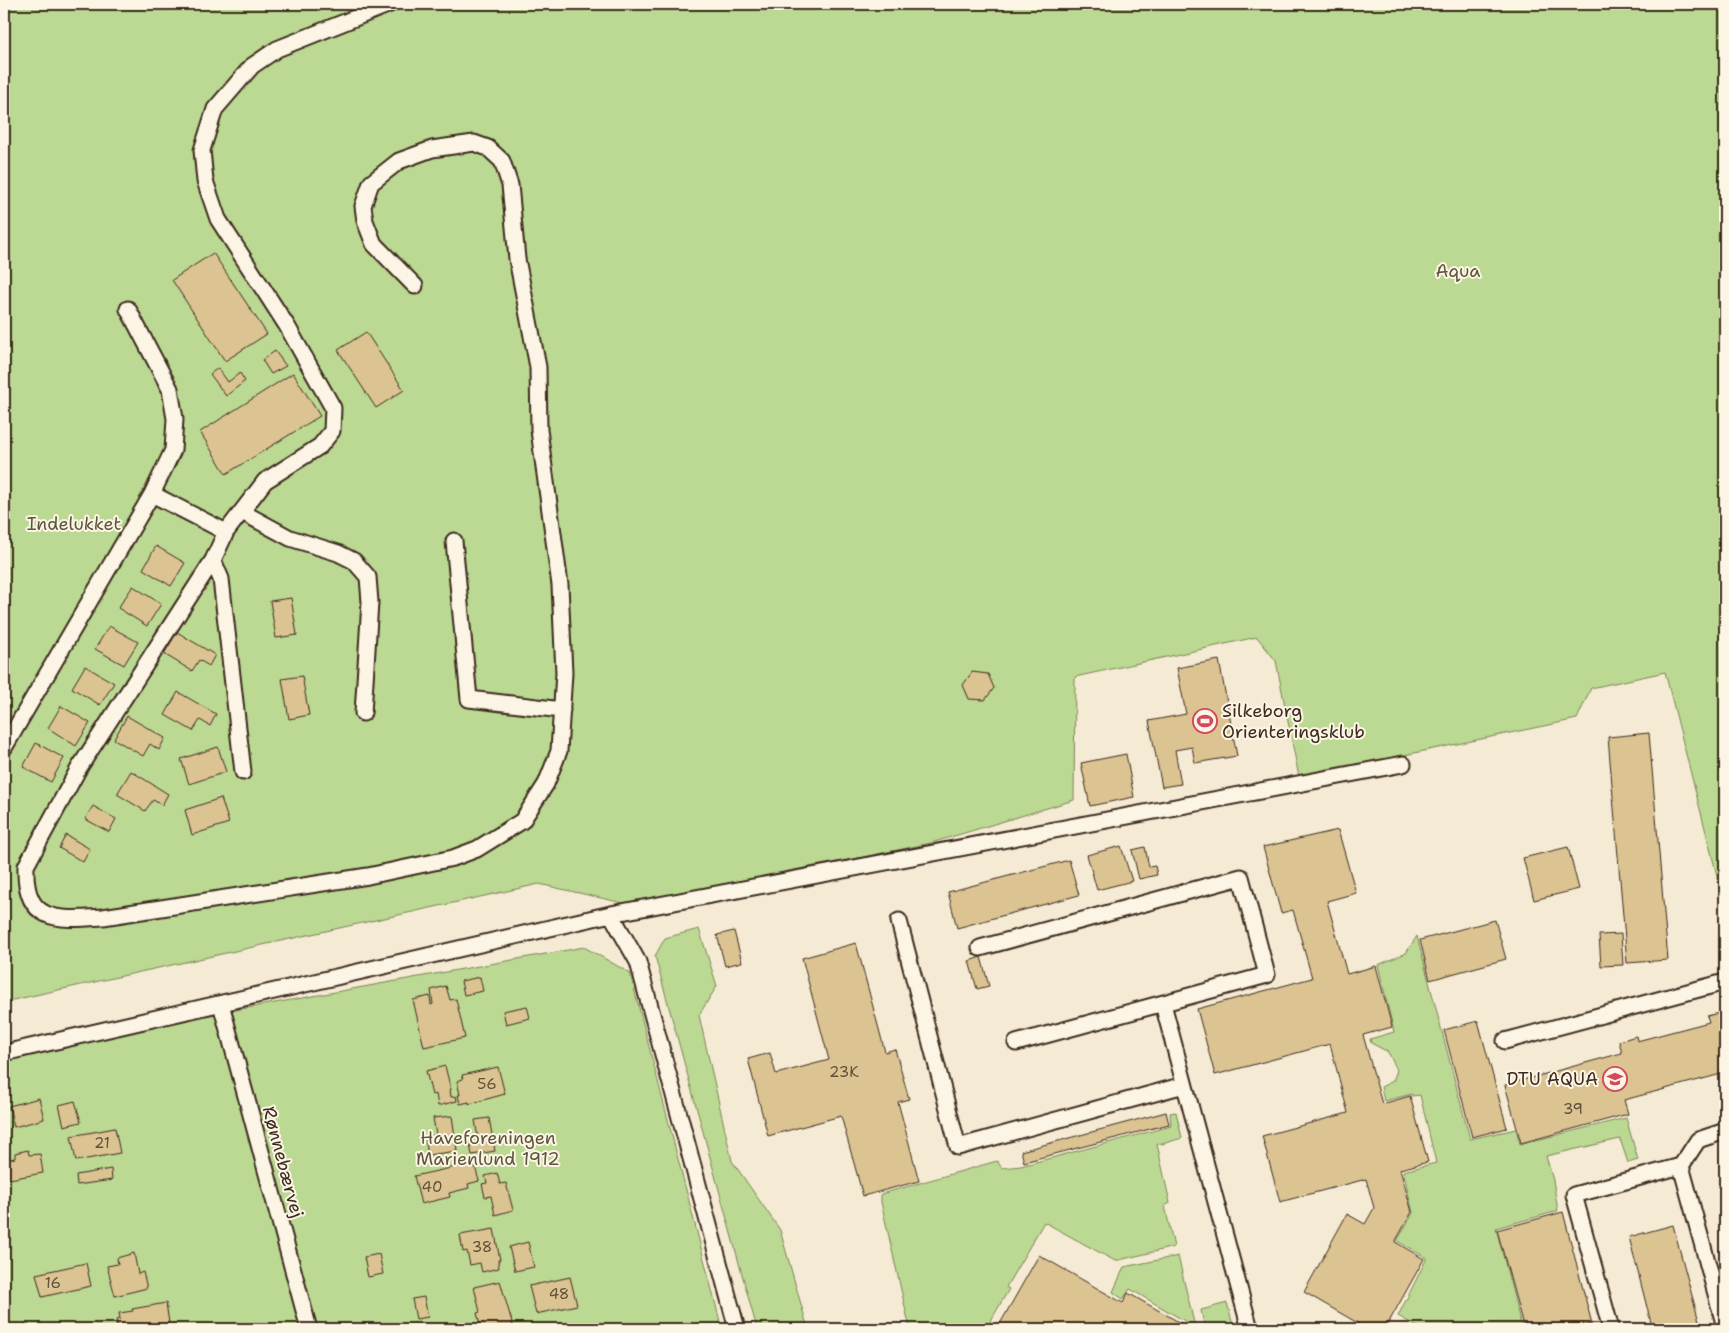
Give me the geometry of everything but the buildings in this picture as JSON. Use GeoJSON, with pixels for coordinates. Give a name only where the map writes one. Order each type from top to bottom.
{"type":"FeatureCollection","features":[{"type":"Feature","properties":{"kind":"lane"},"geometry":{"type":"LineString","coordinates":[[390,4],[277,49],[252,66],[215,109],[202,150],[205,181],[218,219],[287,326],[333,408],[332,431],[320,446],[265,481],[226,532],[213,560],[79,768],[26,866],[26,883],[29,896],[35,907],[50,916],[72,919],[103,917],[368,876],[453,858],[477,849],[522,821],[546,784],[559,751],[562,710],[564,673],[560,585],[538,430],[538,367],[517,259],[510,185],[502,161],[488,148],[474,144],[432,149],[399,161],[371,183],[363,206],[365,221],[374,244],[415,286]]}},
{"type":"Feature","properties":{"kind":"lane"},"geometry":{"type":"LineString","coordinates":[[4,748],[152,494],[173,450],[175,419],[170,389],[128,308]]}},
{"type":"Feature","properties":{"kind":"lane"},"geometry":{"type":"LineString","coordinates":[[152,494],[226,532]]}},
{"type":"Feature","properties":{"kind":"lane"},"geometry":{"type":"LineString","coordinates":[[242,512],[290,538],[338,553],[354,561],[368,577],[370,602],[363,713]]}},
{"type":"Feature","properties":{"kind":"lane"},"geometry":{"type":"LineString","coordinates":[[454,541],[469,699],[562,710]]}},
{"type":"Feature","properties":{"kind":"lane"},"geometry":{"type":"LineString","coordinates":[[213,560],[221,579],[243,772]]}},
{"type":"Feature","properties":{"kind":"lane"},"geometry":{"type":"LineString","coordinates":[[4,1053],[611,914],[1403,764]]}},
{"type":"Feature","properties":{"kind":"lane"},"geometry":{"type":"LineString","coordinates":[[980,948],[1241,877],[1267,975],[1016,1043]]}},
{"type":"Feature","properties":{"kind":"lane"},"geometry":{"type":"LineString","coordinates":[[611,914],[638,962],[737,1329]]}},
{"type":"Feature","properties":{"kind":"lane"},"geometry":{"type":"LineString","coordinates":[[899,921],[958,1147],[1184,1085]]}},
{"type":"Feature","properties":{"kind":"lane"},"geometry":{"type":"LineString","coordinates":[[1505,1041],[1725,982]]}},
{"type":"Feature","properties":{"kind":"lane","name":"Rønnebærvej"},"geometry":{"type":"LineString","coordinates":[[221,1004],[309,1329]]}},
{"type":"Feature","properties":{"kind":"lane"},"geometry":{"type":"LineString","coordinates":[[1163,1004],[1250,1329]]}},
{"type":"Feature","properties":{"kind":"lane"},"geometry":{"type":"LineString","coordinates":[[1611,1329],[1574,1195],[1681,1166],[1698,1140],[1725,1132]]}},
{"type":"Feature","properties":{"kind":"lane"},"geometry":{"type":"LineString","coordinates":[[1681,1166],[1725,1327]]}},
{"type":"Feature","properties":{"kind":"green space"},"geometry":{"type":"Polygon","coordinates":[[[4,4],[1725,4],[1725,907],[1665,672],[1591,688],[1577,719],[1299,777],[1276,661],[1257,637],[1075,677],[1074,800],[931,843],[632,905],[539,884],[4,1002],[4,4]]]}},
{"type":"Feature","properties":{"kind":"green space"},"geometry":{"type":"Polygon","coordinates":[[[699,929],[717,986],[699,1015],[732,1161],[780,1230],[808,1329],[757,1329],[655,956],[665,938],[699,929]]]}},
{"type":"Feature","properties":{"kind":"green space"},"geometry":{"type":"Polygon","coordinates":[[[1417,936],[1470,1139],[1516,1129],[1520,1144],[1626,1118],[1638,1160],[1628,1163],[1620,1139],[1546,1156],[1553,1180],[1558,1211],[1496,1228],[1522,1329],[1421,1329],[1398,1316],[1427,1258],[1397,1241],[1413,1213],[1403,1171],[1436,1163],[1420,1095],[1412,1096],[1412,1094],[1384,1101],[1381,1087],[1393,1081],[1397,1070],[1388,1052],[1371,1043],[1370,1039],[1394,1032],[1378,965],[1406,953],[1417,936]]]}},
{"type":"Feature","properties":{"kind":"green space","name":"Haveforeningen Marienlund 1912"},"geometry":{"type":"Polygon","coordinates":[[[584,947],[630,973],[722,1329],[4,1329],[4,1052],[584,947]]]}},
{"type":"Feature","properties":{"kind":"green space"},"geometry":{"type":"Polygon","coordinates":[[[1176,1112],[1182,1138],[1157,1144],[1170,1203],[1165,1206],[1174,1247],[1115,1261],[1044,1222],[1006,1287],[1009,1289],[986,1329],[979,1326],[977,1329],[910,1329],[881,1202],[881,1194],[997,1161],[1002,1168],[1021,1166],[1171,1126],[1170,1113],[1176,1112]]]}},
{"type":"Feature","properties":{"kind":"green space"},"geometry":{"type":"Polygon","coordinates":[[[1178,1256],[1195,1327],[1130,1289],[1123,1299],[1113,1292],[1124,1267],[1178,1256]]]}},
{"type":"Feature","properties":{"kind":"green space"},"geometry":{"type":"Polygon","coordinates":[[[1227,1303],[1234,1329],[1205,1329],[1201,1310],[1227,1303]]]}},
{"type":"Feature","properties":{"kind":"place","name":"Silkeborg Orienteringsklub"},"geometry":{"type":"Point","coordinates":[1205,721]}},
{"type":"Feature","properties":{"kind":"place","name":"DTU AQUA"},"geometry":{"type":"Point","coordinates":[1615,1079]}},
{"type":"Feature","properties":{"kind":"park label","name":"Aqua"},"geometry":{"type":"Point","coordinates":[1458,271]}},
{"type":"Feature","properties":{"kind":"park label","name":"Indelukket"},"geometry":{"type":"Point","coordinates":[74,524]}}]}
